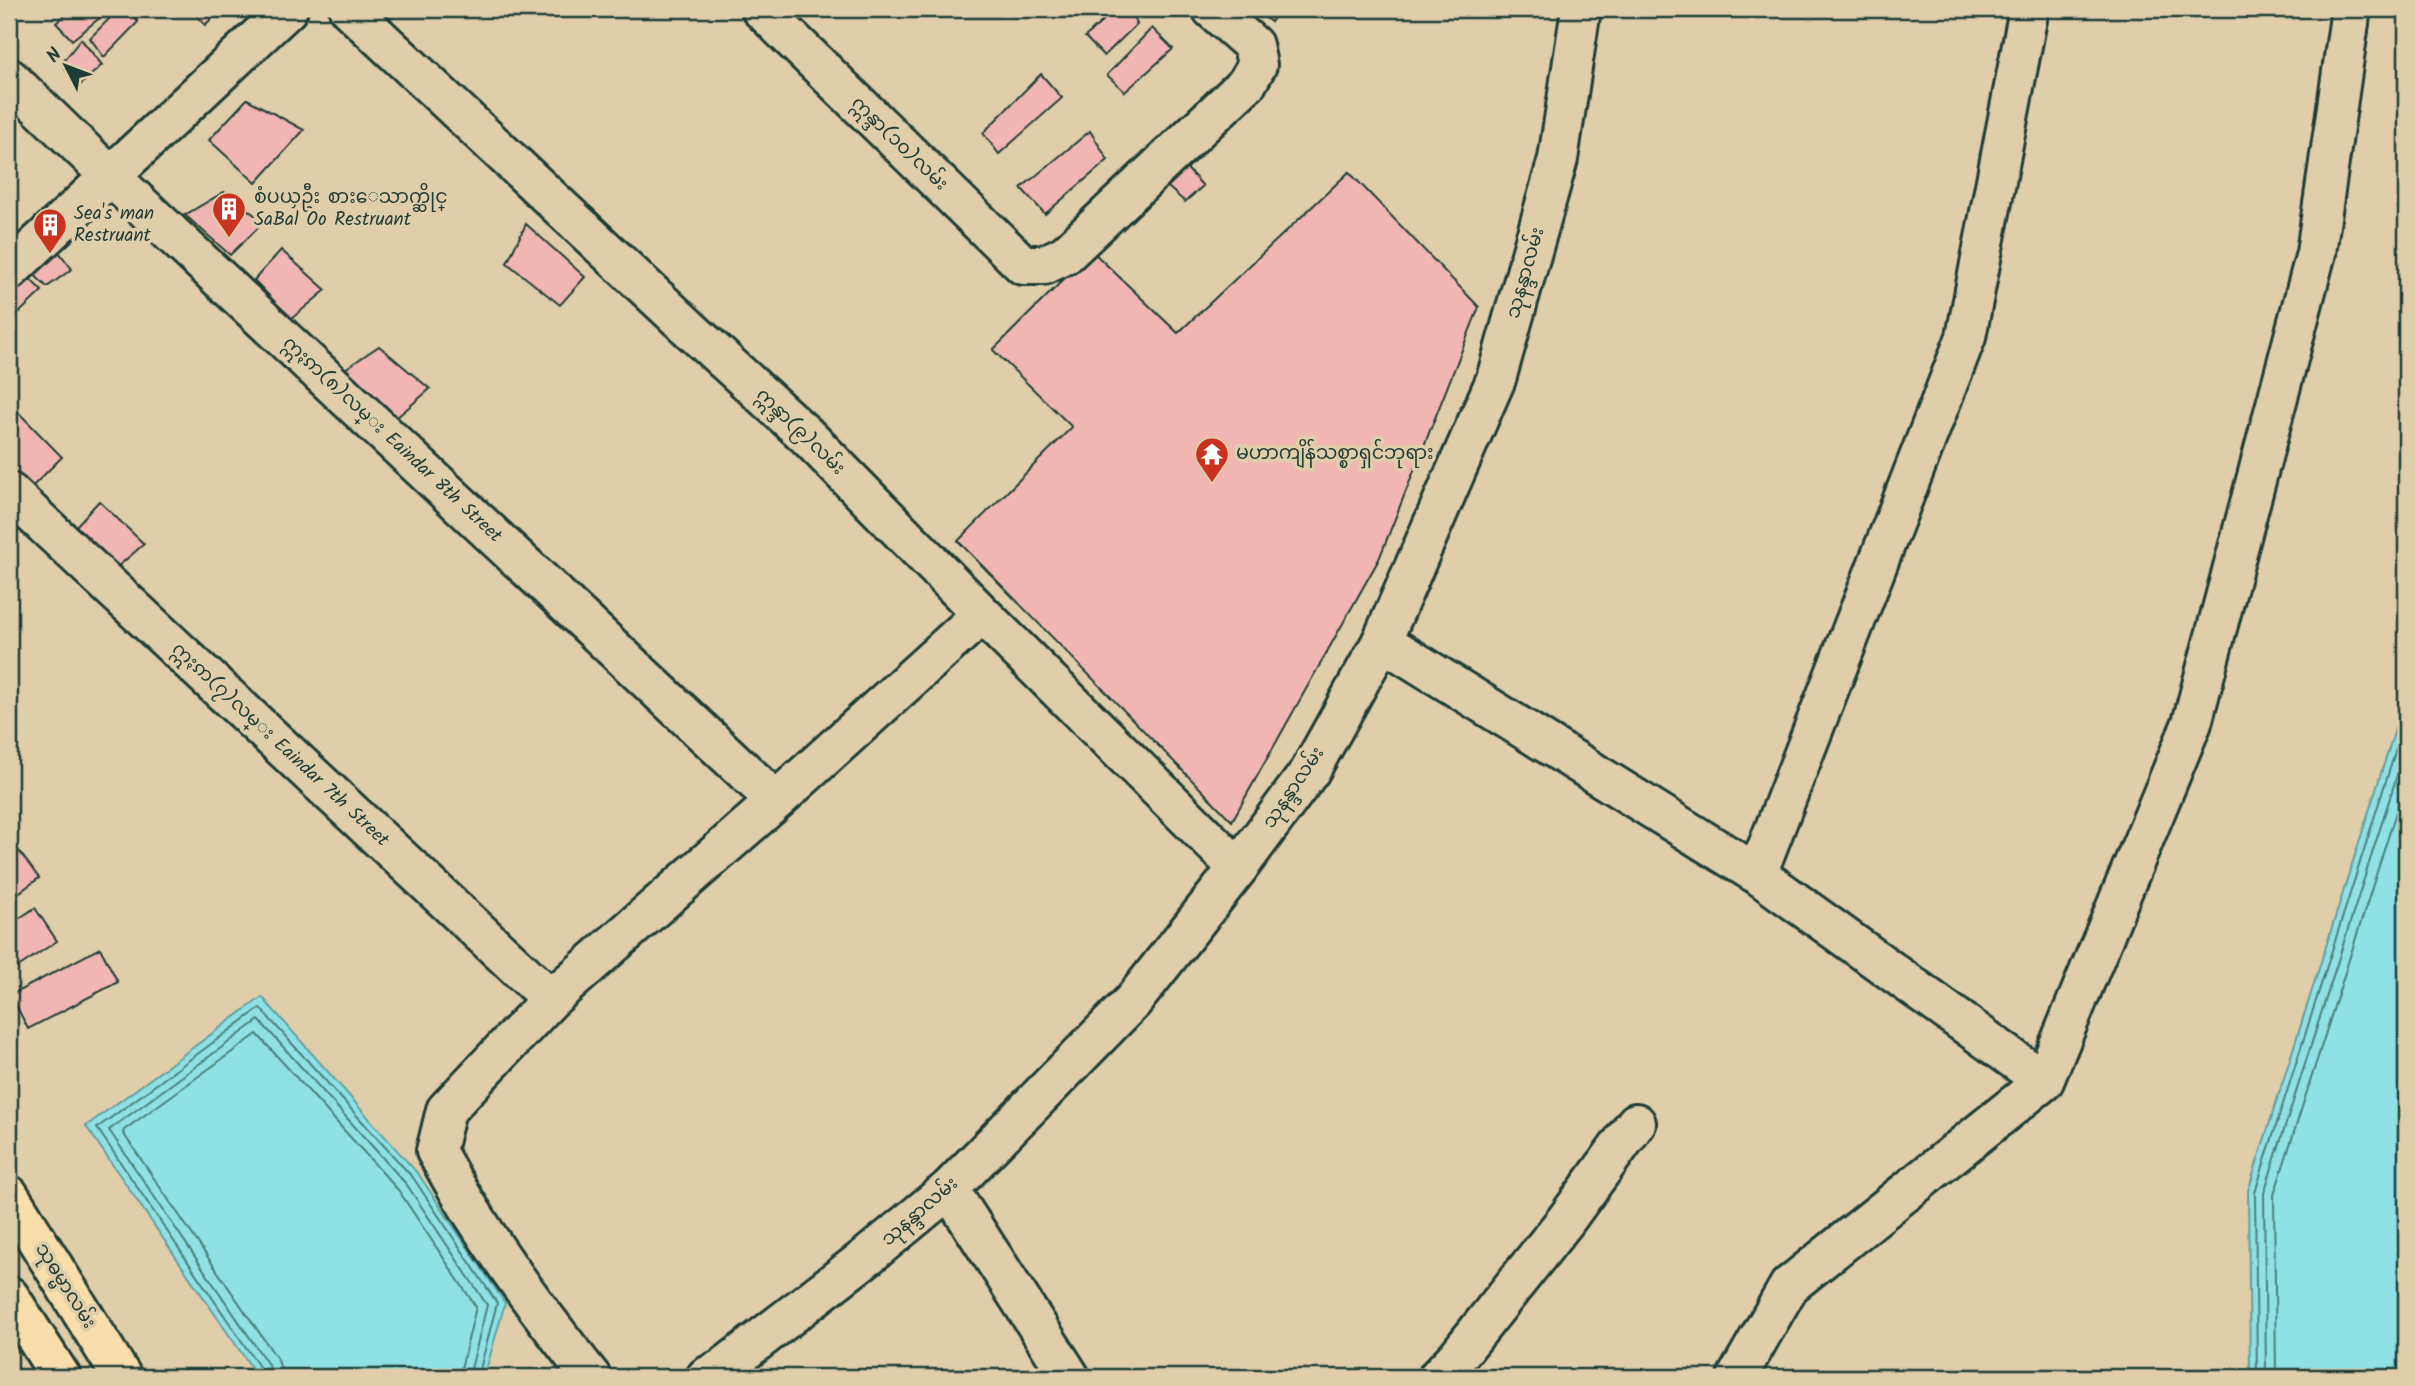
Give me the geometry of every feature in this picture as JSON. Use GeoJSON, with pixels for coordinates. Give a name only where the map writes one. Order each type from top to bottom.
{"type":"FeatureCollection","features":[{"type":"Feature","properties":{"kind":"main road","name":"သုဓမ္မာလမ်း"},"geometry":{"type":"LineString","coordinates":[[9,1195],[122,1377]]}},
{"type":"Feature","properties":{"kind":"main road"},"geometry":{"type":"LineString","coordinates":[[9,1296],[61,1377]]}},
{"type":"Feature","properties":{"kind":"street"},"geometry":{"type":"LineString","coordinates":[[9,271],[288,9]]}},
{"type":"Feature","properties":{"kind":"street","name":"ဣန္ဒာ(၉)လမ်း"},"geometry":{"type":"LineString","coordinates":[[349,9],[807,436],[1238,868]]}},
{"type":"Feature","properties":{"kind":"street","name":"ဣန္ဒာ(၁၀)လမ်း"},"geometry":{"type":"LineString","coordinates":[[761,9],[1023,265],[1044,265],[1065,255],[1247,83],[1257,65],[1253,45],[1212,9]]}},
{"type":"Feature","properties":{"kind":"street","name":"သုနန္ဒာလမ်း"},"geometry":{"type":"LineString","coordinates":[[719,1374],[949,1189],[1133,1001],[1310,771],[1382,641],[1496,379],[1558,159],[1581,9]]}},
{"type":"Feature","properties":{"kind":"street"},"geometry":{"type":"LineString","coordinates":[[1757,874],[1966,337],[2029,9]]}},
{"type":"Feature","properties":{"kind":"street"},"geometry":{"type":"LineString","coordinates":[[1737,1377],[1789,1286],[2044,1081],[2192,723],[2316,253],[2351,9]]}},
{"type":"Feature","properties":{"kind":"street","name":"ဣႏၵာ(၈)လမ္း Eaindar 8th Street"},"geometry":{"type":"LineString","coordinates":[[9,78],[776,801]]}},
{"type":"Feature","properties":{"kind":"street","name":"ဣႏၵာ(၇)လမ္း Eaindar 7th Street"},"geometry":{"type":"LineString","coordinates":[[9,492],[551,999]]}},
{"type":"Feature","properties":{"kind":"street"},"geometry":{"type":"LineString","coordinates":[[591,1377],[525,1294],[464,1203],[436,1151],[446,1110],[551,999],[776,801],[982,614]]}},
{"type":"Feature","properties":{"kind":"street"},"geometry":{"type":"LineString","coordinates":[[1382,641],[1757,874],[2044,1081]]}},
{"type":"Feature","properties":{"kind":"street"},"geometry":{"type":"LineString","coordinates":[[1438,1377],[1566,1220],[1636,1123]]}},
{"type":"Feature","properties":{"kind":"street"},"geometry":{"type":"LineString","coordinates":[[949,1189],[1070,1377]]}},
{"type":"Feature","properties":{"kind":"water"},"geometry":{"type":"Polygon","coordinates":[[[2406,695],[2406,1377],[2250,1377],[2248,1191],[2406,695]]]}},
{"type":"Feature","properties":{"kind":"water"},"geometry":{"type":"Polygon","coordinates":[[[262,997],[419,1175],[505,1303],[484,1377],[258,1377],[86,1126],[262,997]]]}},
{"type":"Feature","properties":{"kind":"building"},"geometry":{"type":"Polygon","coordinates":[[[72,9],[97,9],[101,17],[72,40],[56,23],[72,9]]]}},
{"type":"Feature","properties":{"kind":"building"},"geometry":{"type":"Polygon","coordinates":[[[119,9],[129,9],[138,22],[104,57],[90,38],[119,9]]]}},
{"type":"Feature","properties":{"kind":"building"},"geometry":{"type":"Polygon","coordinates":[[[191,9],[222,9],[205,25],[191,9]]]}},
{"type":"Feature","properties":{"kind":"building"},"geometry":{"type":"Polygon","coordinates":[[[1116,9],[1131,9],[1137,24],[1104,56],[1085,37],[1116,9]]]}},
{"type":"Feature","properties":{"kind":"building"},"geometry":{"type":"Polygon","coordinates":[[[1253,9],[1280,9],[1271,22],[1253,9]]]}},
{"type":"Feature","properties":{"kind":"building"},"geometry":{"type":"Polygon","coordinates":[[[1152,28],[1173,49],[1125,92],[1107,75],[1152,28]]]}},
{"type":"Feature","properties":{"kind":"building"},"geometry":{"type":"Polygon","coordinates":[[[81,39],[102,65],[77,88],[62,63],[81,39]]]}},
{"type":"Feature","properties":{"kind":"building"},"geometry":{"type":"Polygon","coordinates":[[[1041,74],[1062,98],[999,154],[983,133],[1041,74]]]}},
{"type":"Feature","properties":{"kind":"building"},"geometry":{"type":"Polygon","coordinates":[[[247,99],[304,130],[256,183],[209,140],[247,99]]]}},
{"type":"Feature","properties":{"kind":"building"},"geometry":{"type":"Polygon","coordinates":[[[1090,131],[1108,160],[1045,214],[1021,188],[1090,131]]]}},
{"type":"Feature","properties":{"kind":"building"},"geometry":{"type":"Polygon","coordinates":[[[1181,162],[1203,186],[1185,202],[1160,180],[1181,162]]]}},
{"type":"Feature","properties":{"kind":"building","name":"မဟာကျိန်သစ္စာရှင်ဘုရား"},"geometry":{"type":"Polygon","coordinates":[[[1349,172],[1479,307],[1379,559],[1232,821],[958,541],[1072,427],[993,350],[1092,251],[1178,333],[1349,172]]]}},
{"type":"Feature","properties":{"kind":"building","name":"စံပယ္ဦး စားေသာက္ဆိုင္ SaBal Oo Restruant"},"geometry":{"type":"Polygon","coordinates":[[[224,192],[264,222],[230,255],[185,215],[224,192]]]}},
{"type":"Feature","properties":{"kind":"building"},"geometry":{"type":"Polygon","coordinates":[[[526,224],[585,277],[560,305],[507,263],[526,224]]]}},
{"type":"Feature","properties":{"kind":"building","name":"Sea's man Restruant"},"geometry":{"type":"Polygon","coordinates":[[[52,243],[72,269],[47,287],[26,267],[52,243]]]}},
{"type":"Feature","properties":{"kind":"building"},"geometry":{"type":"Polygon","coordinates":[[[281,250],[326,290],[291,319],[254,280],[281,250]]]}},
{"type":"Feature","properties":{"kind":"building"},"geometry":{"type":"Polygon","coordinates":[[[24,273],[42,291],[19,313],[9,304],[9,285],[24,273]]]}},
{"type":"Feature","properties":{"kind":"building"},"geometry":{"type":"Polygon","coordinates":[[[379,346],[430,389],[395,419],[342,371],[379,346]]]}},
{"type":"Feature","properties":{"kind":"building"},"geometry":{"type":"Polygon","coordinates":[[[17,411],[62,457],[24,495],[9,474],[9,417],[17,411]]]}},
{"type":"Feature","properties":{"kind":"building"},"geometry":{"type":"Polygon","coordinates":[[[99,501],[144,544],[116,568],[76,526],[99,501]]]}},
{"type":"Feature","properties":{"kind":"building"},"geometry":{"type":"Polygon","coordinates":[[[19,851],[39,878],[9,900],[9,858],[19,851]]]}},
{"type":"Feature","properties":{"kind":"building"},"geometry":{"type":"Polygon","coordinates":[[[35,908],[57,941],[9,973],[9,925],[35,908]]]}},
{"type":"Feature","properties":{"kind":"building"},"geometry":{"type":"Polygon","coordinates":[[[100,948],[118,982],[28,1029],[11,995],[100,948]]]}},
{"type":"Feature","properties":{"kind":"place","name":"စံပယ္ဦး စားေသာက္ဆိုင္ SaBal Oo Restruant"},"geometry":{"type":"Point","coordinates":[229,239]}},
{"type":"Feature","properties":{"kind":"place","name":"Sea's man Restruant"},"geometry":{"type":"Point","coordinates":[50,255]}},
{"type":"Feature","properties":{"kind":"place","name":"မဟာကျိန်သစ္စာရှင်ဘုရား"},"geometry":{"type":"Point","coordinates":[1212,484]}}]}
